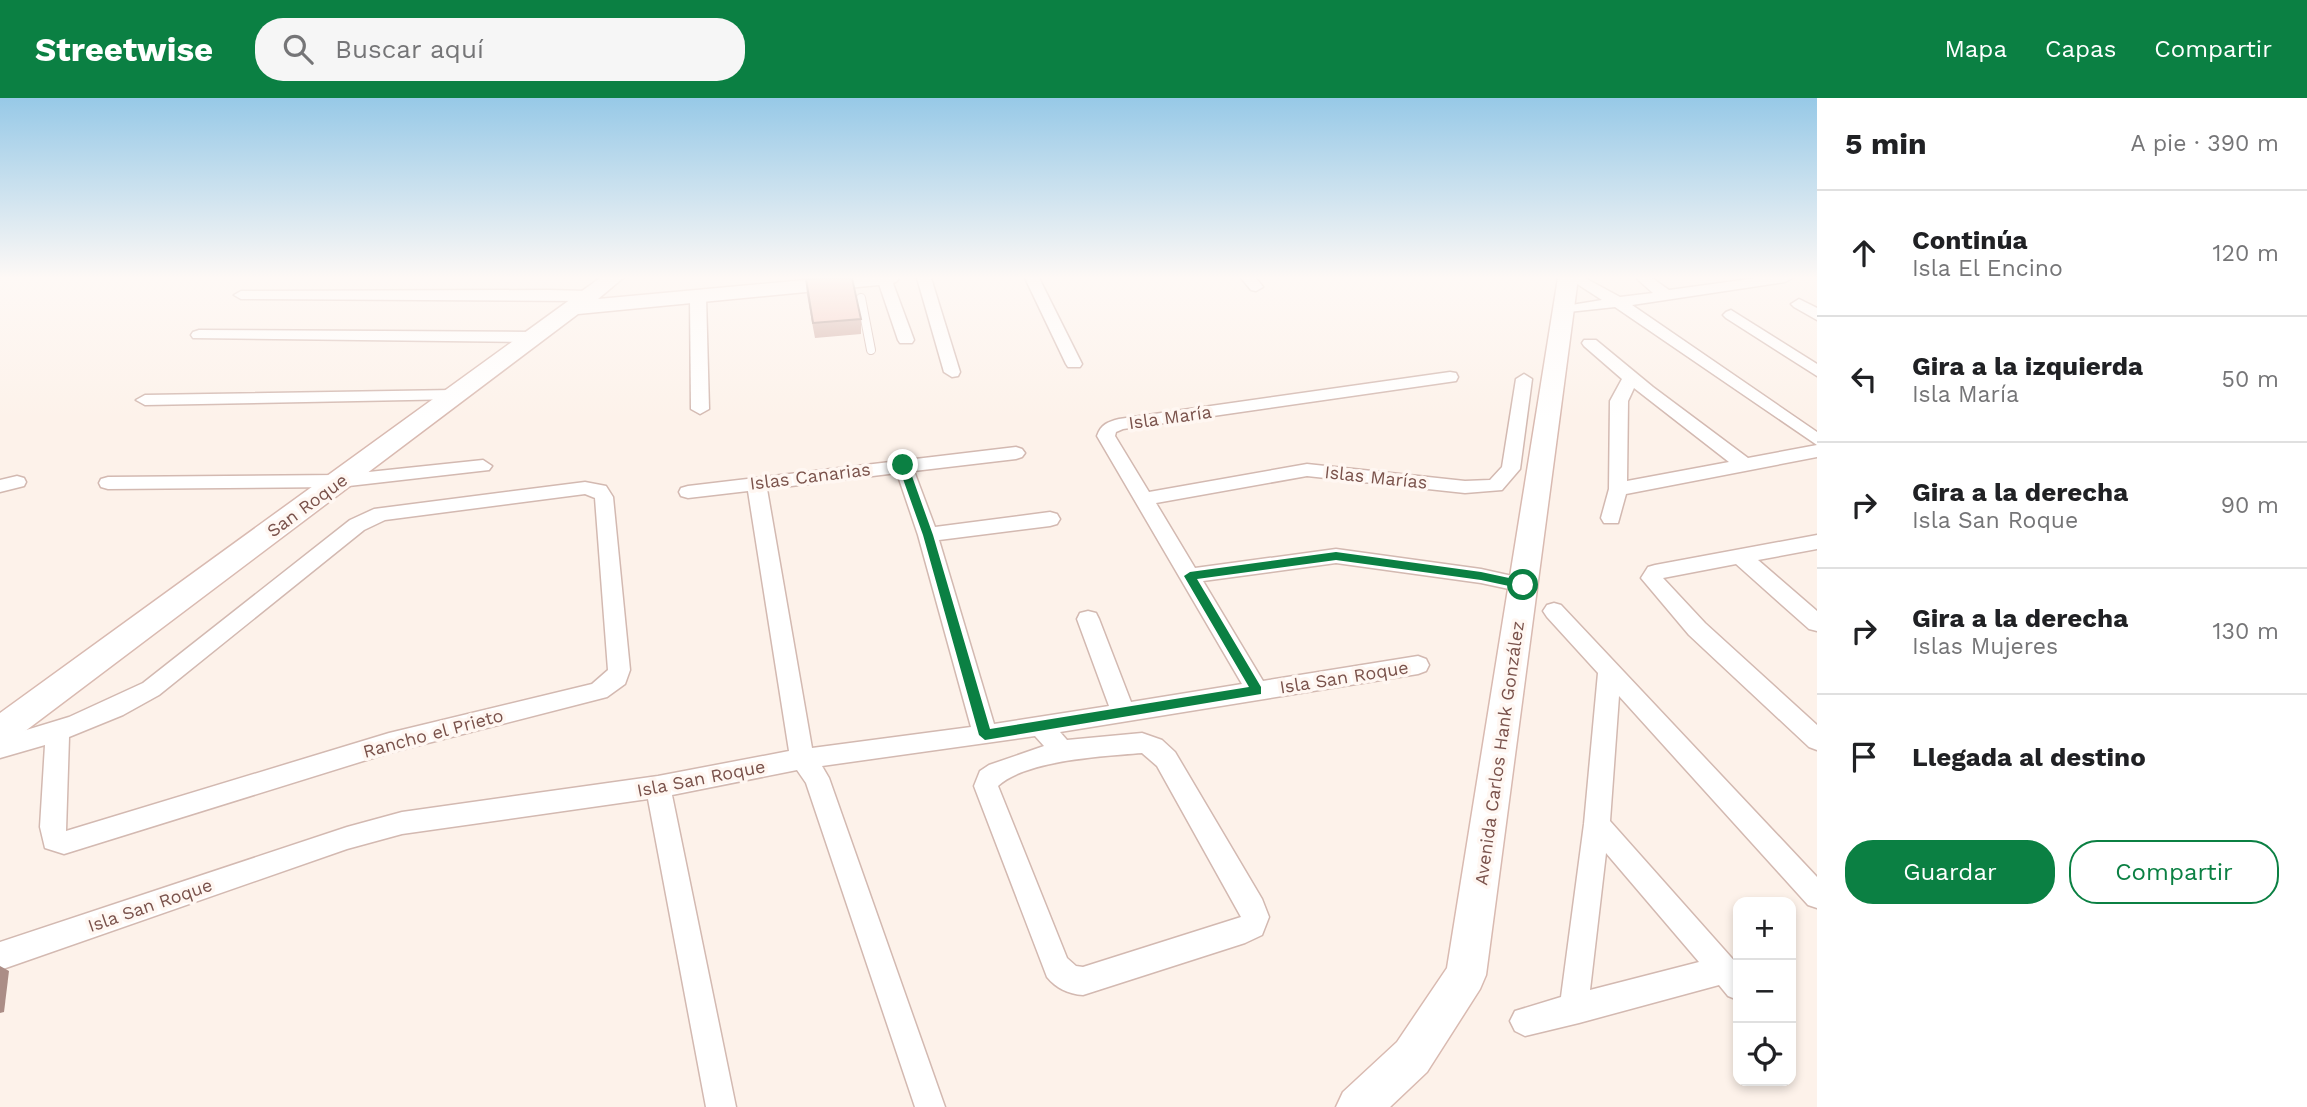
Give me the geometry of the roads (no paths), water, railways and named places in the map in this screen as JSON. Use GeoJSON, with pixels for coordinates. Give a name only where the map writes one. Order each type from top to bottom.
{"type":"FeatureCollection","features":[{"type":"Feature","properties":{"kind":"main road","name":"San Roque"},"geometry":{"type":"LineString","coordinates":[[0,731],[548,325]]}},
{"type":"Feature","properties":{"kind":"main road","name":"Avenida Carlos Hank González"},"geometry":{"type":"LineString","coordinates":[[1357,1107],[1412,1058],[1466,975],[1563,325]]}},
{"type":"Feature","properties":{"kind":"street"},"geometry":{"type":"LineString","coordinates":[[698,325],[699,410]]}},
{"type":"Feature","properties":{"kind":"street"},"geometry":{"type":"LineString","coordinates":[[901,325],[906,340]]}},
{"type":"Feature","properties":{"kind":"street"},"geometry":{"type":"LineString","coordinates":[[939,325],[952,372]]}},
{"type":"Feature","properties":{"kind":"street"},"geometry":{"type":"LineString","coordinates":[[1055,325],[1074,364]]}},
{"type":"Feature","properties":{"kind":"street"},"geometry":{"type":"LineString","coordinates":[[1654,325],[1817,440]]}},
{"type":"Feature","properties":{"kind":"street"},"geometry":{"type":"LineString","coordinates":[[1746,325],[1817,371]]}},
{"type":"Feature","properties":{"kind":"street"},"geometry":{"type":"LineString","coordinates":[[199,335],[531,337]]}},
{"type":"Feature","properties":{"kind":"street"},"geometry":{"type":"LineString","coordinates":[[1590,343],[1630,379],[1661,399],[1745,466]]}},
{"type":"Feature","properties":{"kind":"street","name":"Isla María"},"geometry":{"type":"LineString","coordinates":[[1257,690],[1106,436],[1108,429],[1119,424],[1450,377]]}},
{"type":"Feature","properties":{"kind":"street","name":"Islas Marías"},"geometry":{"type":"LineString","coordinates":[[1145,499],[1307,470],[1465,487],[1495,486],[1511,469],[1524,379]]}},
{"type":"Feature","properties":{"kind":"street"},"geometry":{"type":"LineString","coordinates":[[1611,518],[1618,489],[1619,401],[1630,379]]}},
{"type":"Feature","properties":{"kind":"street"},"geometry":{"type":"LineString","coordinates":[[145,400],[454,395]]}},
{"type":"Feature","properties":{"kind":"street"},"geometry":{"type":"LineString","coordinates":[[1618,489],[1817,451]]}},
{"type":"Feature","properties":{"kind":"street","name":"Islas Canarias"},"geometry":{"type":"LineString","coordinates":[[688,492],[1016,453]]}},
{"type":"Feature","properties":{"kind":"street"},"geometry":{"type":"LineString","coordinates":[[903,465],[928,535],[985,735]]}},
{"type":"Feature","properties":{"kind":"street"},"geometry":{"type":"LineString","coordinates":[[108,483],[340,481],[483,466]]}},
{"type":"Feature","properties":{"kind":"street"},"geometry":{"type":"LineString","coordinates":[[757,482],[802,759],[817,778],[930,1107]]}},
{"type":"Feature","properties":{"kind":"street","name":"Rancho el Prieto"},"geometry":{"type":"LineString","coordinates":[[585,488],[599,489],[604,497],[620,670],[610,686],[388,743],[64,843],[54,840],[53,827],[57,733],[130,702],[151,689],[357,524],[369,518],[381,514],[585,488]]}},
{"type":"Feature","properties":{"kind":"street"},"geometry":{"type":"LineString","coordinates":[[928,535],[1050,519]]}},
{"type":"Feature","properties":{"kind":"street"},"geometry":{"type":"LineString","coordinates":[[1817,542],[1655,572],[1651,578],[1697,629],[1817,740]]}},
{"type":"Feature","properties":{"kind":"street"},"geometry":{"type":"LineString","coordinates":[[1739,555],[1817,623]]}},
{"type":"Feature","properties":{"kind":"street"},"geometry":{"type":"LineString","coordinates":[[1190,576],[1336,556],[1481,576],[1523,585]]}},
{"type":"Feature","properties":{"kind":"street"},"geometry":{"type":"LineString","coordinates":[[1554,611],[1817,896]]}},
{"type":"Feature","properties":{"kind":"street"},"geometry":{"type":"LineString","coordinates":[[1088,619],[1123,712]]}},
{"type":"Feature","properties":{"kind":"street","name":"Isla San Roque"},"geometry":{"type":"LineString","coordinates":[[0,956],[347,838],[402,823],[657,787],[802,759],[985,735],[1418,665]]}},
{"type":"Feature","properties":{"kind":"street"},"geometry":{"type":"LineString","coordinates":[[1579,1009],[1575,999],[1597,824],[1609,673]]}},
{"type":"Feature","properties":{"kind":"street"},"geometry":{"type":"LineString","coordinates":[[1040,726],[1062,750]]}},
{"type":"Feature","properties":{"kind":"street"},"geometry":{"type":"LineString","coordinates":[[0,748],[57,733]]}},
{"type":"Feature","properties":{"kind":"street"},"geometry":{"type":"LineString","coordinates":[[1142,743],[1154,747],[1166,759],[1252,908],[1255,917],[1252,926],[1083,981],[1073,981],[1063,976],[1057,967],[986,786],[989,778],[998,772],[1062,750],[1142,743]]}},
{"type":"Feature","properties":{"kind":"street"},"geometry":{"type":"LineString","coordinates":[[657,787],[721,1107]]}},
{"type":"Feature","properties":{"kind":"street"},"geometry":{"type":"LineString","coordinates":[[1525,1021],[1731,978],[1597,824]]}},
{"type":"Feature","properties":{"kind":"lane"},"geometry":{"type":"LineString","coordinates":[[865,325],[871,350]]}}]}
